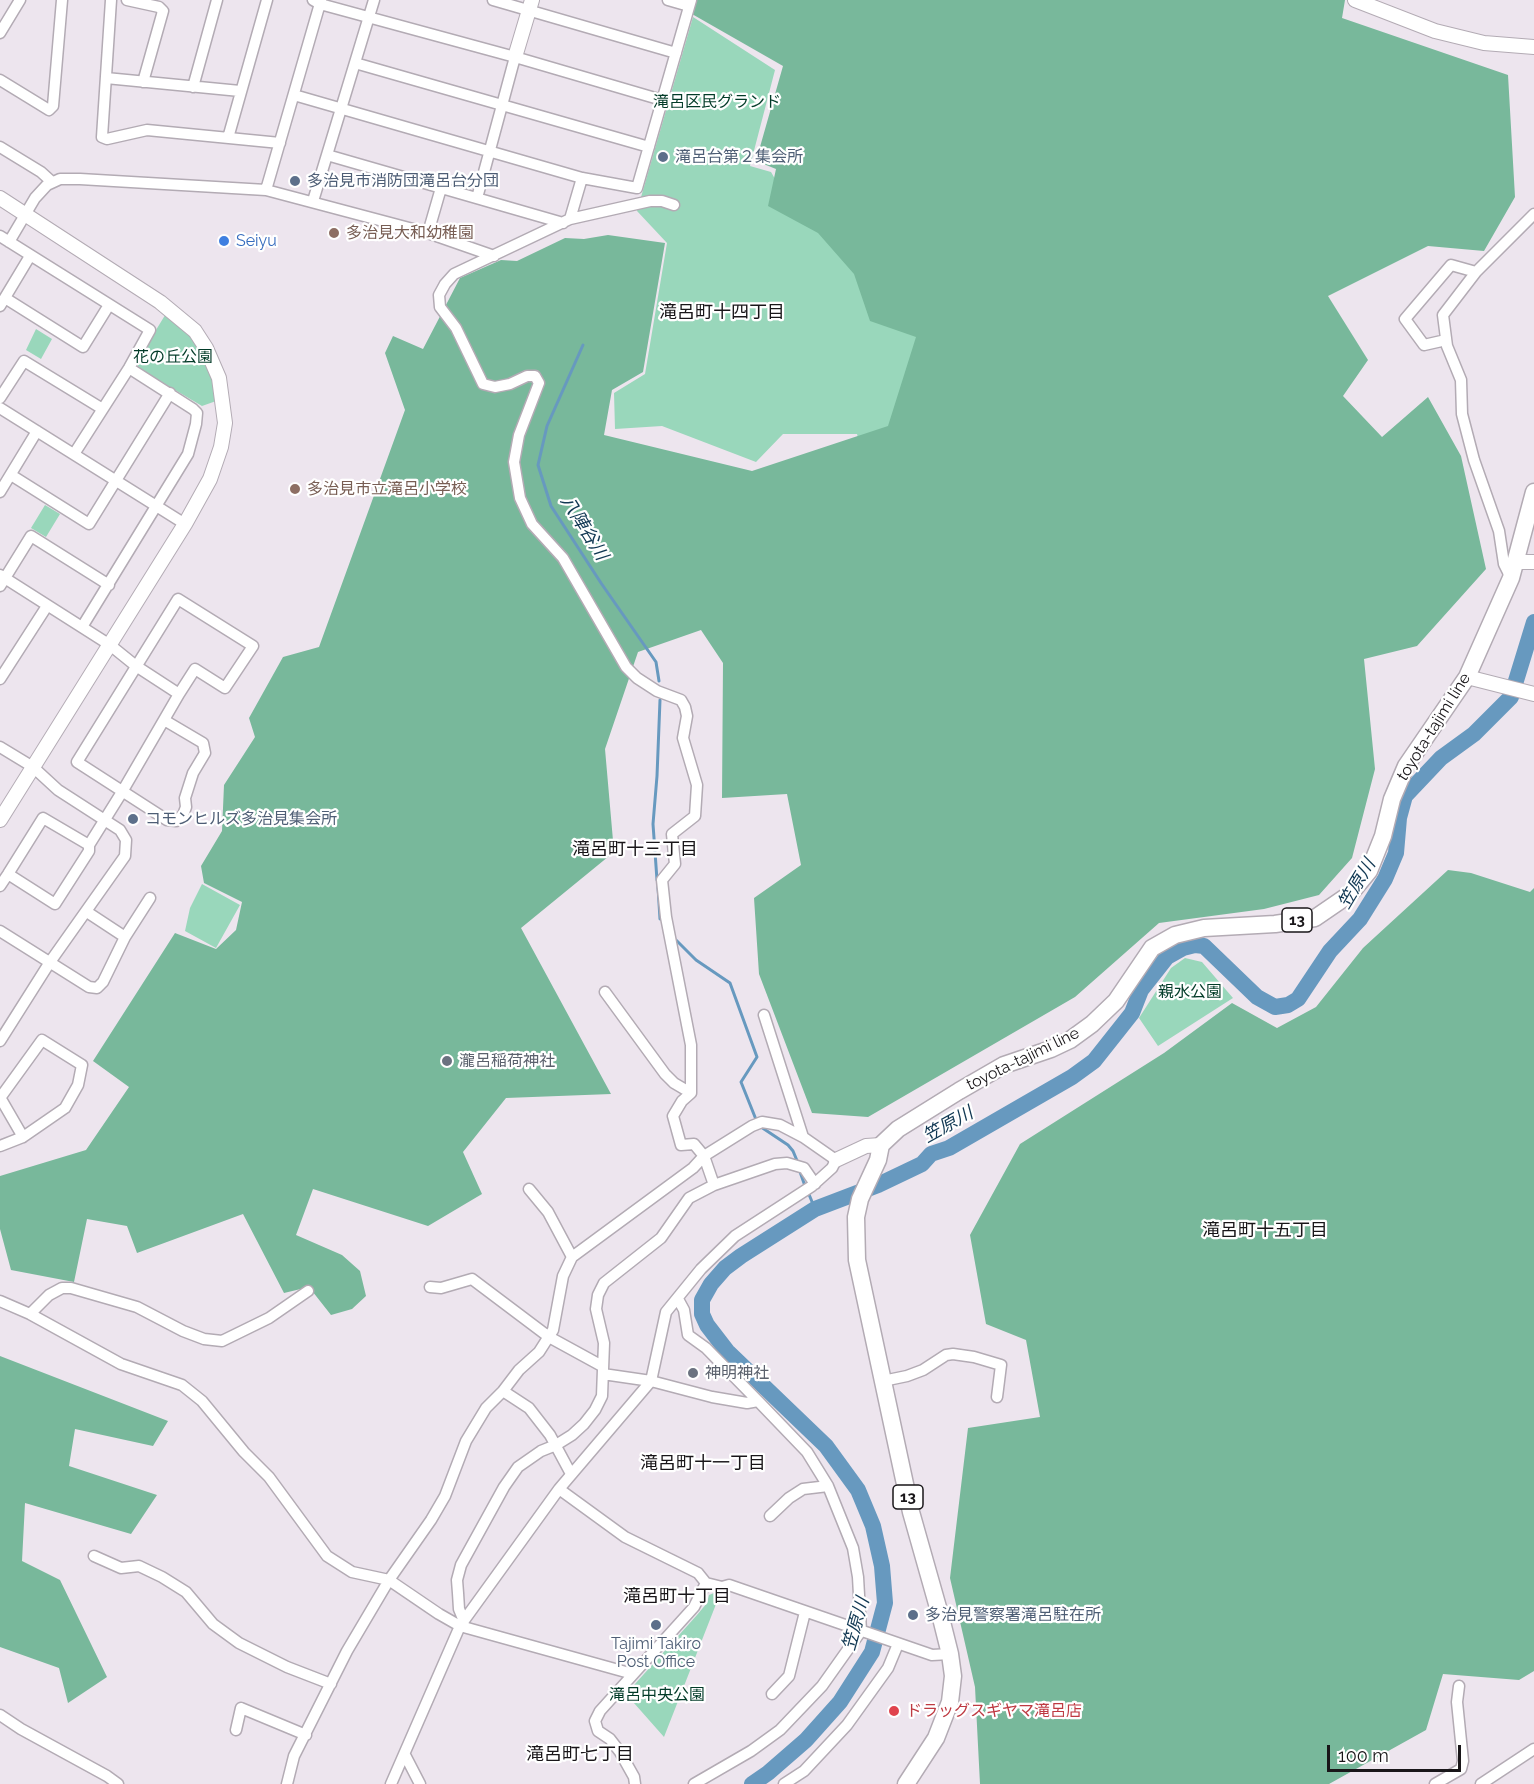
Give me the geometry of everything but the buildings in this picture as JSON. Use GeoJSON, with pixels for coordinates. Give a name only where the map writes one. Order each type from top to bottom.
{"type":"FeatureCollection","features":[{"type":"Feature","properties":{"kind":"main road","name":"toyota-tajimi line"},"geometry":{"type":"LineString","coordinates":[[906,1784],[936,1737],[945,1716],[952,1689],[950,1654],[911,1512],[857,1260],[856,1217],[860,1198],[879,1153],[898,1129],[959,1091],[1004,1065],[1070,1040],[1092,1024],[1116,1001],[1152,948],[1175,935],[1204,928],[1275,924],[1315,918],[1350,894],[1369,872],[1383,836],[1392,799],[1406,766],[1467,677],[1514,570],[1534,492]]}},
{"type":"Feature","properties":{"kind":"street"},"geometry":{"type":"LineString","coordinates":[[0,33],[20,0]]}},
{"type":"Feature","properties":{"kind":"street"},"geometry":{"type":"LineString","coordinates":[[0,80],[49,110],[53,106],[62,0]]}},
{"type":"Feature","properties":{"kind":"street"},"geometry":{"type":"LineString","coordinates":[[111,0],[102,137],[107,139],[147,130],[280,143]]}},
{"type":"Feature","properties":{"kind":"street"},"geometry":{"type":"LineString","coordinates":[[127,0],[159,7],[163,11],[143,82]]}},
{"type":"Feature","properties":{"kind":"street"},"geometry":{"type":"LineString","coordinates":[[193,87],[217,0]]}},
{"type":"Feature","properties":{"kind":"street"},"geometry":{"type":"LineString","coordinates":[[228,138],[267,0]]}},
{"type":"Feature","properties":{"kind":"street"},"geometry":{"type":"LineString","coordinates":[[313,201],[374,0]]}},
{"type":"Feature","properties":{"kind":"street"},"geometry":{"type":"LineString","coordinates":[[493,0],[530,5],[676,53]]}},
{"type":"Feature","properties":{"kind":"street"},"geometry":{"type":"LineString","coordinates":[[294,95],[582,178],[637,188],[690,3],[668,0]]}},
{"type":"Feature","properties":{"kind":"street"},"geometry":{"type":"LineString","coordinates":[[1355,0],[1435,31],[1484,43],[1534,47]]}},
{"type":"Feature","properties":{"kind":"street"},"geometry":{"type":"LineString","coordinates":[[266,190],[318,1],[662,100]]}},
{"type":"Feature","properties":{"kind":"street"},"geometry":{"type":"LineString","coordinates":[[477,198],[530,5]]}},
{"type":"Feature","properties":{"kind":"street"},"geometry":{"type":"LineString","coordinates":[[355,63],[649,147]]}},
{"type":"Feature","properties":{"kind":"street"},"geometry":{"type":"LineString","coordinates":[[106,78],[240,91]]}},
{"type":"Feature","properties":{"kind":"street"},"geometry":{"type":"LineString","coordinates":[[0,147],[52,182]]}},
{"type":"Feature","properties":{"kind":"street"},"geometry":{"type":"LineString","coordinates":[[327,154],[441,188],[567,221]]}},
{"type":"Feature","properties":{"kind":"street"},"geometry":{"type":"LineString","coordinates":[[74,454],[101,408],[129,368],[150,330],[4,239],[26,214],[35,198],[52,182],[60,179],[80,178],[266,190],[428,233],[494,256]]}},
{"type":"Feature","properties":{"kind":"street"},"geometry":{"type":"LineString","coordinates":[[567,221],[582,178]]}},
{"type":"Feature","properties":{"kind":"street"},"geometry":{"type":"LineString","coordinates":[[428,233],[441,188]]}},
{"type":"Feature","properties":{"kind":"street"},"geometry":{"type":"LineString","coordinates":[[0,198],[170,309],[195,331],[206,348],[219,378],[225,423],[221,447],[210,479],[185,524],[0,820]]}},
{"type":"Feature","properties":{"kind":"street"},"geometry":{"type":"LineString","coordinates":[[674,205],[662,201],[650,201],[567,221],[454,274],[439,295],[440,308],[456,328],[483,384],[495,387],[510,384],[527,376],[535,376],[539,383],[519,435],[514,462],[520,498],[532,524],[563,558],[627,667],[637,678],[657,691],[681,700],[685,707],[687,716],[682,738],[697,785],[695,816],[672,834],[675,864],[662,880],[666,917],[691,1045],[691,1094]]}},
{"type":"Feature","properties":{"kind":"street"},"geometry":{"type":"LineString","coordinates":[[1534,214],[1476,272],[1443,315],[1446,340],[1461,380],[1461,414],[1474,460],[1499,531],[1504,564],[1514,570],[1534,562]]}},
{"type":"Feature","properties":{"kind":"street"},"geometry":{"type":"LineString","coordinates":[[30,256],[2,302],[83,348],[109,305]]}},
{"type":"Feature","properties":{"kind":"street"},"geometry":{"type":"LineString","coordinates":[[1446,340],[1424,345],[1405,319],[1451,265],[1476,272]]}},
{"type":"Feature","properties":{"kind":"street"},"geometry":{"type":"LineString","coordinates":[[0,398],[24,361],[101,408]]}},
{"type":"Feature","properties":{"kind":"street"},"geometry":{"type":"LineString","coordinates":[[82,627],[188,454],[196,424],[197,413],[129,368]]}},
{"type":"Feature","properties":{"kind":"street"},"geometry":{"type":"LineString","coordinates":[[11,475],[89,524],[170,393]]}},
{"type":"Feature","properties":{"kind":"street"},"geometry":{"type":"LineString","coordinates":[[0,408],[185,524]]}},
{"type":"Feature","properties":{"kind":"street"},"geometry":{"type":"LineString","coordinates":[[0,492],[37,431]]}},
{"type":"Feature","properties":{"kind":"street"},"geometry":{"type":"LineString","coordinates":[[109,585],[31,536],[2,580],[110,645],[136,666],[178,694]]}},
{"type":"Feature","properties":{"kind":"street"},"geometry":{"type":"LineString","coordinates":[[8,874],[55,904],[89,851],[89,845],[104,819],[122,792],[178,694],[195,669],[225,687],[253,646],[178,599],[77,762],[122,792],[167,820],[176,821],[183,815],[186,807],[185,798],[194,773],[205,753],[203,743],[164,720]]}},
{"type":"Feature","properties":{"kind":"street"},"geometry":{"type":"LineString","coordinates":[[0,679],[47,606]]}},
{"type":"Feature","properties":{"kind":"street"},"geometry":{"type":"LineString","coordinates":[[1467,677],[1529,693]]}},
{"type":"Feature","properties":{"kind":"street"},"geometry":{"type":"LineString","coordinates":[[0,747],[33,767],[58,790],[120,830],[126,840],[125,856],[50,962],[0,1041]]}},
{"type":"Feature","properties":{"kind":"street"},"geometry":{"type":"LineString","coordinates":[[0,886],[43,818],[89,845]]}},
{"type":"Feature","properties":{"kind":"street"},"geometry":{"type":"LineString","coordinates":[[0,931],[89,987],[97,988],[103,982],[125,937],[150,898]]}},
{"type":"Feature","properties":{"kind":"street"},"geometry":{"type":"LineString","coordinates":[[87,912],[125,937]]}},
{"type":"Feature","properties":{"kind":"street"},"geometry":{"type":"LineString","coordinates":[[605,992],[666,1074],[674,1083],[691,1094]]}},
{"type":"Feature","properties":{"kind":"street"},"geometry":{"type":"LineString","coordinates":[[764,1015],[803,1137]]}},
{"type":"Feature","properties":{"kind":"street"},"geometry":{"type":"LineString","coordinates":[[0,1146],[23,1137],[65,1108],[78,1085],[82,1065],[42,1040],[0,1098],[23,1137]]}},
{"type":"Feature","properties":{"kind":"street"},"geometry":{"type":"LineString","coordinates":[[691,1094],[682,1101],[673,1116],[681,1145],[694,1144],[705,1156],[714,1185]]}},
{"type":"Feature","properties":{"kind":"street"},"geometry":{"type":"LineString","coordinates":[[286,1784],[294,1756],[347,1651],[445,1496],[465,1441],[486,1408],[519,1370],[539,1352],[553,1330],[563,1276],[572,1257],[693,1168],[705,1156],[757,1124],[780,1125],[803,1137],[836,1160]]}},
{"type":"Feature","properties":{"kind":"street"},"geometry":{"type":"LineString","coordinates":[[391,1784],[462,1623],[559,1489],[651,1381],[666,1312],[695,1275],[735,1236],[810,1187],[832,1168],[836,1160],[866,1146],[879,1153]]}},
{"type":"Feature","properties":{"kind":"street"},"geometry":{"type":"LineString","coordinates":[[462,1623],[458,1580],[465,1556],[504,1487],[518,1467],[541,1451],[572,1435],[595,1410],[602,1396],[604,1343],[596,1309],[598,1295],[604,1283],[662,1238],[689,1198],[714,1185],[776,1164],[787,1163],[804,1168],[810,1187]]}},
{"type":"Feature","properties":{"kind":"street"},"geometry":{"type":"LineString","coordinates":[[529,1189],[548,1212],[572,1257]]}},
{"type":"Feature","properties":{"kind":"street"},"geometry":{"type":"LineString","coordinates":[[430,1287],[441,1288],[472,1279],[549,1337],[602,1370],[712,1397],[747,1403],[758,1401]]}},
{"type":"Feature","properties":{"kind":"street"},"geometry":{"type":"LineString","coordinates":[[30,1314],[49,1295],[62,1288],[71,1288],[137,1307],[183,1331],[204,1339],[222,1341],[269,1318],[308,1291]]}},
{"type":"Feature","properties":{"kind":"street"},"geometry":{"type":"LineString","coordinates":[[678,1299],[684,1310],[688,1335],[706,1348],[807,1452],[828,1486],[853,1548],[858,1577],[861,1631],[822,1686],[780,1730],[751,1751],[694,1784]]}},
{"type":"Feature","properties":{"kind":"street"},"geometry":{"type":"LineString","coordinates":[[0,1301],[30,1314],[121,1364],[182,1385],[202,1401],[244,1452],[269,1477],[327,1556],[352,1572],[390,1580],[439,1614],[462,1623],[633,1674]]}},
{"type":"Feature","properties":{"kind":"street"},"geometry":{"type":"LineString","coordinates":[[884,1381],[923,1370],[946,1355],[953,1354],[1001,1365],[997,1397]]}},
{"type":"Feature","properties":{"kind":"street"},"geometry":{"type":"LineString","coordinates":[[503,1391],[529,1408],[550,1435],[571,1474]]}},
{"type":"Feature","properties":{"kind":"street"},"geometry":{"type":"LineString","coordinates":[[770,1516],[789,1498],[803,1489],[828,1486]]}},
{"type":"Feature","properties":{"kind":"street"},"geometry":{"type":"LineString","coordinates":[[559,1489],[625,1537],[698,1573],[706,1583],[722,1587],[729,1585],[932,1655],[950,1654]]}},
{"type":"Feature","properties":{"kind":"street"},"geometry":{"type":"LineString","coordinates":[[94,1556],[121,1568],[139,1566],[162,1577],[186,1593],[213,1624],[239,1643],[287,1667],[332,1684]]}},
{"type":"Feature","properties":{"kind":"street"},"geometry":{"type":"LineString","coordinates":[[635,1784],[620,1752],[610,1739],[598,1731],[595,1720],[600,1711],[694,1607],[706,1583]]}},
{"type":"Feature","properties":{"kind":"street"},"geometry":{"type":"LineString","coordinates":[[772,1694],[789,1676],[805,1612]]}},
{"type":"Feature","properties":{"kind":"street"},"geometry":{"type":"LineString","coordinates":[[784,1784],[804,1771],[847,1725],[888,1668],[898,1644]]}},
{"type":"Feature","properties":{"kind":"street"},"geometry":{"type":"LineString","coordinates":[[1435,1784],[1461,1769],[1457,1702],[1459,1686]]}},
{"type":"Feature","properties":{"kind":"street"},"geometry":{"type":"LineString","coordinates":[[236,1730],[241,1708],[306,1735]]}},
{"type":"Feature","properties":{"kind":"street"},"geometry":{"type":"LineString","coordinates":[[0,1715],[118,1784]]}},
{"type":"Feature","properties":{"kind":"street"},"geometry":{"type":"LineString","coordinates":[[1481,1784],[1534,1749]]}},
{"type":"Feature","properties":{"kind":"street"},"geometry":{"type":"LineString","coordinates":[[405,1755],[420,1784]]}},
{"type":"Feature","properties":{"kind":"green space"},"geometry":{"type":"Polygon","coordinates":[[[696,0],[1345,0],[1342,18],[1508,75],[1515,197],[1484,251],[1428,246],[1328,296],[1368,360],[1343,396],[1382,437],[1428,397],[1461,456],[1486,569],[1417,646],[1364,659],[1375,769],[1352,858],[1319,895],[1264,909],[1159,923],[1075,997],[868,1117],[812,1113],[759,974],[754,898],[801,865],[787,794],[722,798],[723,663],[701,630],[638,652],[605,749],[614,852],[521,928],[611,1094],[506,1098],[463,1152],[482,1194],[428,1226],[313,1189],[296,1235],[342,1255],[360,1271],[366,1296],[352,1309],[331,1315],[309,1287],[284,1293],[243,1214],[137,1253],[127,1226],[87,1219],[74,1282],[11,1270],[0,1229],[0,1176],[86,1150],[129,1087],[93,1061],[175,933],[216,949],[236,930],[242,902],[204,883],[201,866],[222,831],[224,785],[255,737],[249,718],[283,657],[319,647],[405,410],[385,353],[393,336],[423,349],[460,278],[501,260],[517,261],[565,238],[584,239],[608,235],[665,243],[643,372],[612,390],[604,435],[752,471],[888,426],[916,337],[870,321],[854,274],[818,233],[768,206],[776,169],[756,161],[783,66],[692,14],[696,0]]]}},
{"type":"Feature","properties":{"kind":"green space","name":"滝呂区民グランド"},"geometry":{"type":"Polygon","coordinates":[[[693,17],[775,70],[750,166],[771,172],[790,205],[990,369],[866,467],[857,434],[783,434],[756,462],[662,426],[615,429],[614,393],[645,374],[667,243],[637,211],[693,17]]]}},
{"type":"Feature","properties":{"kind":"green space","name":"花の丘公園"},"geometry":{"type":"Polygon","coordinates":[[[167,312],[196,341],[208,361],[219,400],[202,406],[138,368],[137,361],[167,312]]]}},
{"type":"Feature","properties":{"kind":"green space"},"geometry":{"type":"Polygon","coordinates":[[[36,329],[52,339],[41,359],[26,350],[36,329]]]}},
{"type":"Feature","properties":{"kind":"green space"},"geometry":{"type":"Polygon","coordinates":[[[45,505],[60,514],[46,537],[31,528],[45,505]]]}},
{"type":"Feature","properties":{"kind":"green space"},"geometry":{"type":"Polygon","coordinates":[[[1448,870],[1471,873],[1530,892],[1534,888],[1534,1671],[1519,1680],[1443,1674],[1426,1730],[1329,1784],[980,1784],[975,1687],[950,1578],[968,1428],[1040,1417],[1026,1340],[986,1324],[970,1235],[1020,1144],[1164,1053],[1232,1003],[1277,1028],[1316,1007],[1363,948],[1448,870]]]}},
{"type":"Feature","properties":{"kind":"green space"},"geometry":{"type":"Polygon","coordinates":[[[202,884],[240,905],[216,948],[185,931],[190,908],[202,884]]]}},
{"type":"Feature","properties":{"kind":"green space","name":"親水公園"},"geometry":{"type":"Polygon","coordinates":[[[1185,958],[1202,962],[1233,998],[1158,1046],[1139,1018],[1171,968],[1185,958]]]}},
{"type":"Feature","properties":{"kind":"green space"},"geometry":{"type":"Polygon","coordinates":[[[0,1356],[168,1421],[153,1446],[75,1429],[69,1466],[157,1495],[131,1534],[25,1503],[22,1561],[60,1580],[107,1677],[68,1703],[59,1668],[0,1647],[0,1356]]]}},
{"type":"Feature","properties":{"kind":"green space","name":"滝呂中央公園"},"geometry":{"type":"Polygon","coordinates":[[[720,1594],[664,1737],[626,1694],[697,1615],[707,1603],[709,1595],[720,1594]]]}},
{"type":"Feature","properties":{"kind":"waterway","name":"八陣谷川"},"geometry":{"type":"LineString","coordinates":[[583,345],[547,426],[538,465],[551,506],[656,662],[659,681]]}},
{"type":"Feature","properties":{"kind":"waterway","name":"笠原川"},"geometry":{"type":"LineString","coordinates":[[752,1784],[806,1740],[840,1702],[872,1652],[885,1603],[882,1566],[873,1526],[858,1490],[826,1446],[727,1351],[707,1325],[702,1314],[702,1300],[711,1284],[725,1268],[741,1256],[815,1209],[878,1185],[922,1164],[931,1154],[949,1148],[1072,1077],[1094,1061],[1132,1013],[1141,990],[1167,957],[1183,948],[1195,945],[1204,946],[1257,997],[1275,1007],[1288,1005],[1298,999],[1330,951],[1360,919],[1385,879],[1396,853],[1399,818],[1405,796],[1441,758],[1474,734],[1511,697],[1534,622]]}},
{"type":"Feature","properties":{"kind":"waterway","name":"八陣谷川"},"geometry":{"type":"LineString","coordinates":[[657,880],[653,824],[660,700]]}},
{"type":"Feature","properties":{"kind":"waterway","name":"八陣谷川"},"geometry":{"type":"LineString","coordinates":[[658,887],[660,919]]}},
{"type":"Feature","properties":{"kind":"waterway","name":"八陣谷川"},"geometry":{"type":"LineString","coordinates":[[676,940],[696,960],[730,983],[757,1057],[741,1082],[757,1122]]}},
{"type":"Feature","properties":{"kind":"waterway","name":"八陣谷川"},"geometry":{"type":"LineString","coordinates":[[761,1127],[788,1145],[798,1163]]}},
{"type":"Feature","properties":{"kind":"waterway","name":"八陣谷川"},"geometry":{"type":"LineString","coordinates":[[799,1169],[805,1186]]}},
{"type":"Feature","properties":{"kind":"waterway","name":"八陣谷川"},"geometry":{"type":"LineString","coordinates":[[808,1192],[815,1209]]}},
{"type":"Feature","properties":{"kind":"place","name":"滝呂台第２集会所"},"geometry":{"type":"Point","coordinates":[663,157]}},
{"type":"Feature","properties":{"kind":"place","name":"多治見市消防団滝呂台分団"},"geometry":{"type":"Point","coordinates":[295,181]}},
{"type":"Feature","properties":{"kind":"place","name":"多治見大和幼稚園"},"geometry":{"type":"Point","coordinates":[334,233]}},
{"type":"Feature","properties":{"kind":"place","name":"Seiyu"},"geometry":{"type":"Point","coordinates":[224,241]}},
{"type":"Feature","properties":{"kind":"place","name":"多治見市立滝呂小学校"},"geometry":{"type":"Point","coordinates":[295,489]}},
{"type":"Feature","properties":{"kind":"place","name":"コモンヒルズ多治見集会所"},"geometry":{"type":"Point","coordinates":[133,819]}},
{"type":"Feature","properties":{"kind":"place","name":"瀧呂稲荷神社"},"geometry":{"type":"Point","coordinates":[447,1061]}},
{"type":"Feature","properties":{"kind":"place","name":"神明神社"},"geometry":{"type":"Point","coordinates":[693,1373]}},
{"type":"Feature","properties":{"kind":"place","name":"多治見警察署滝呂駐在所"},"geometry":{"type":"Point","coordinates":[913,1615]}},
{"type":"Feature","properties":{"kind":"place","name":"Tajimi Takiro Post Office"},"geometry":{"type":"Point","coordinates":[656,1625]}},
{"type":"Feature","properties":{"kind":"place","name":"ドラッグスギヤマ滝呂店"},"geometry":{"type":"Point","coordinates":[894,1711]}},
{"type":"Feature","properties":{"kind":"district","name":"滝呂町十四丁目"},"geometry":{"type":"Point","coordinates":[722,313]}},
{"type":"Feature","properties":{"kind":"district","name":"滝呂町十三丁目"},"geometry":{"type":"Point","coordinates":[635,850]}},
{"type":"Feature","properties":{"kind":"district","name":"滝呂町十五丁目"},"geometry":{"type":"Point","coordinates":[1265,1231]}},
{"type":"Feature","properties":{"kind":"district","name":"滝呂町十一丁目"},"geometry":{"type":"Point","coordinates":[703,1464]}},
{"type":"Feature","properties":{"kind":"district","name":"滝呂町十丁目"},"geometry":{"type":"Point","coordinates":[677,1597]}},
{"type":"Feature","properties":{"kind":"district","name":"滝呂町七丁目"},"geometry":{"type":"Point","coordinates":[580,1755]}}]}
